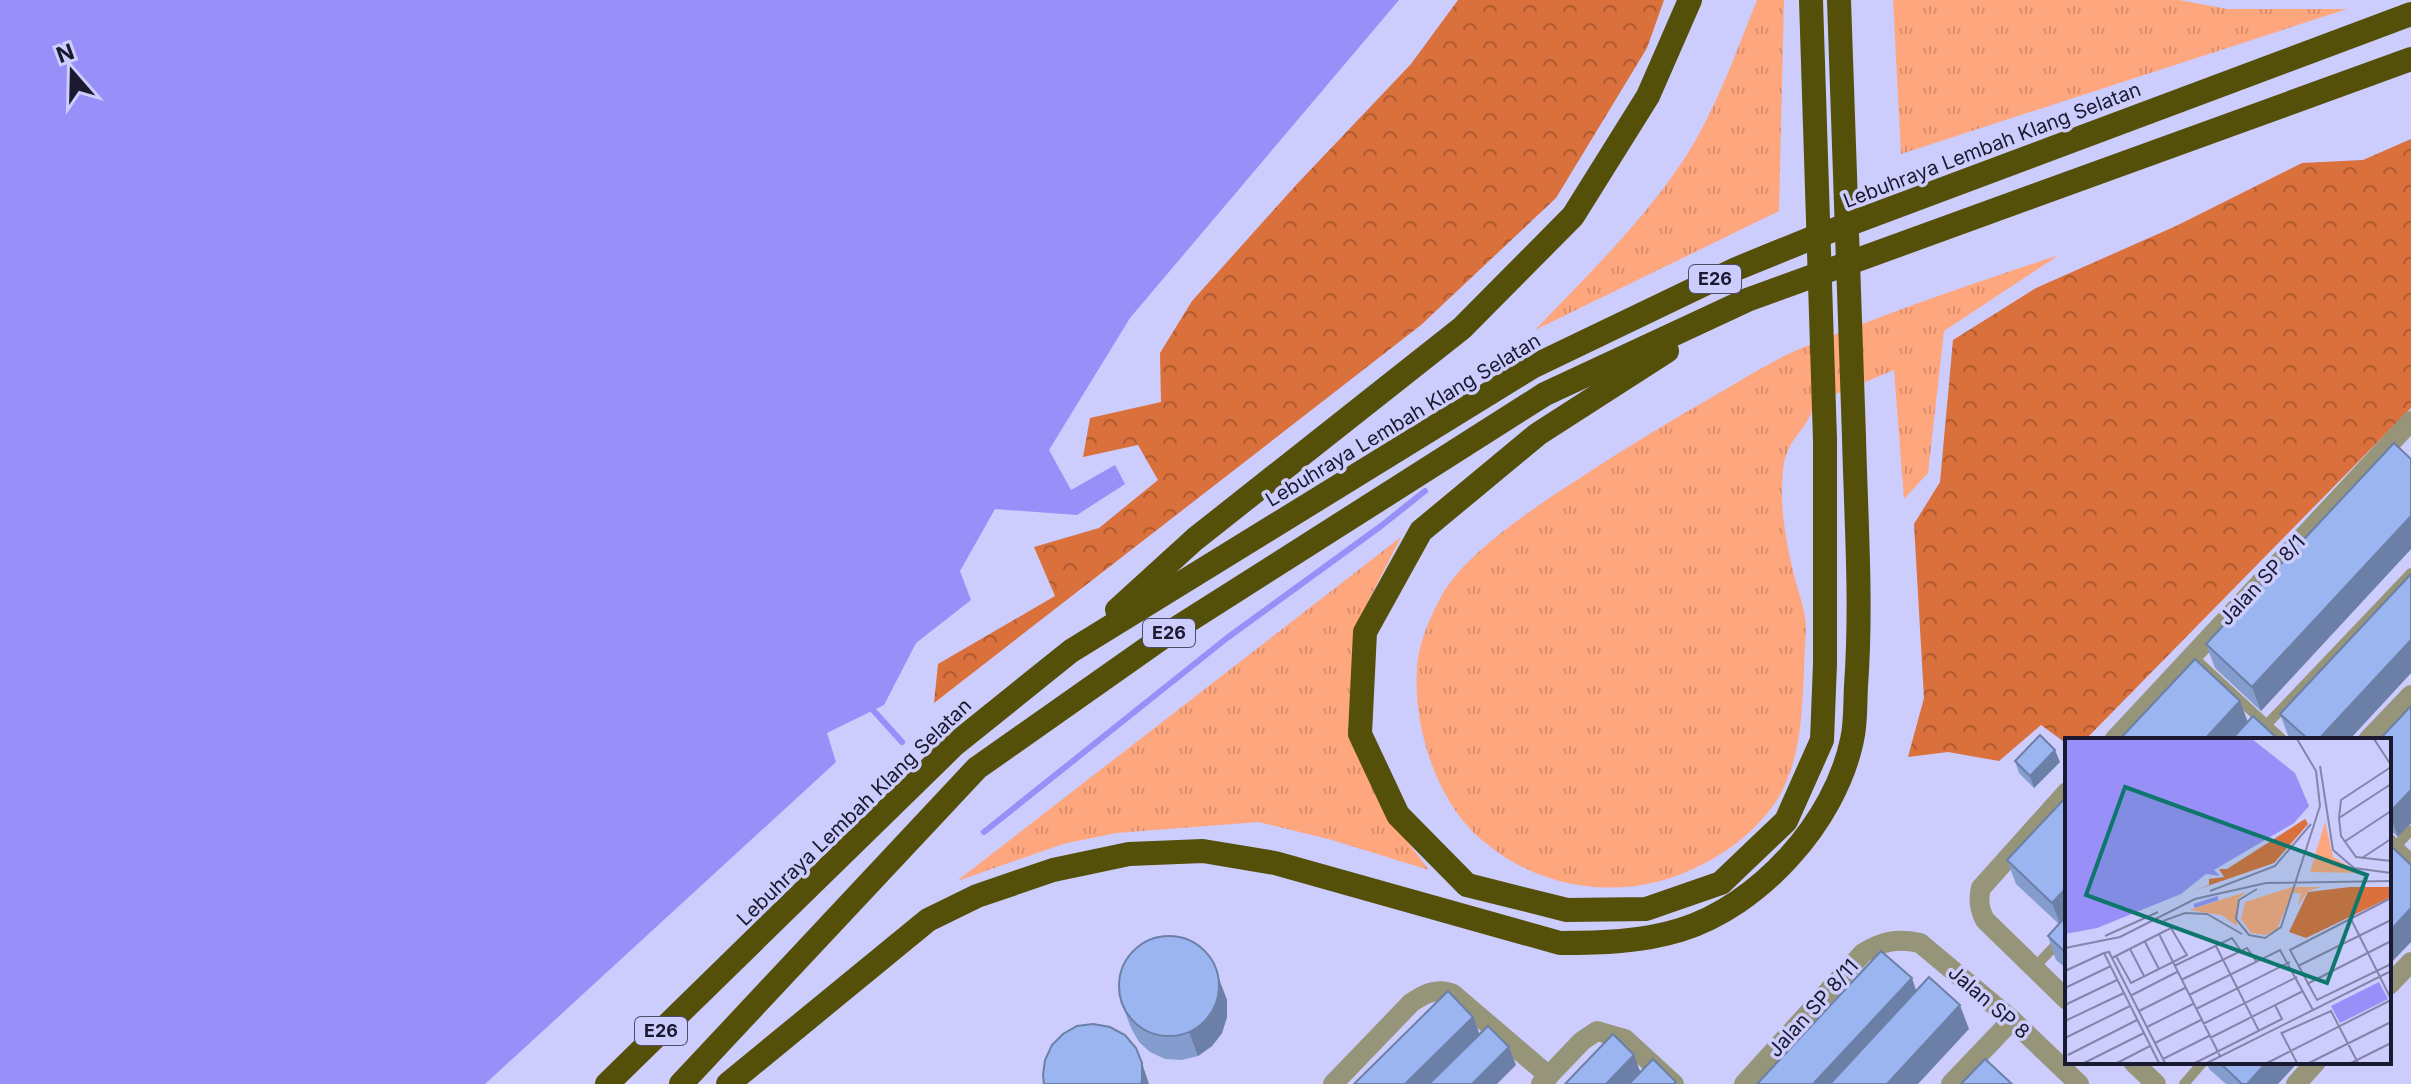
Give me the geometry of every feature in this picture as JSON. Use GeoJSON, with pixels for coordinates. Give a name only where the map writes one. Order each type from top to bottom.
{"type":"FeatureCollection","features":[{"type":"Feature","properties":{"kind":"highway"},"geometry":{"type":"LineString","coordinates":[[1071,651],[1195,539],[1462,328],[1573,216],[1648,96],[1690,0]]}},
{"type":"Feature","properties":{"kind":"highway"},"geometry":{"type":"LineString","coordinates":[[1747,300],[1538,434],[1421,531],[1365,632],[1360,734],[1398,815],[1467,885],[1567,910],[1646,909],[1721,883],[1786,821],[1822,740],[1825,440],[1811,0]]}},
{"type":"Feature","properties":{"kind":"highway"},"geometry":{"type":"LineString","coordinates":[[728,1084],[928,920],[977,896],[1053,870],[1129,854],[1203,851],[1275,863],[1560,943],[1603,943],[1681,930],[1727,908],[1774,872],[1795,851],[1823,813],[1853,740],[1858,651],[1854,437],[1839,0]]}},
{"type":"Feature","properties":{"kind":"highway","name":"Lebuhraya Lembah Klang Selatan"},"geometry":{"type":"LineString","coordinates":[[607,1084],[954,745],[1071,651],[1532,367],[1799,243],[2411,14]]}},
{"type":"Feature","properties":{"kind":"highway","name":"E26"},"geometry":{"type":"LineString","coordinates":[[681,1084],[977,768],[1166,635],[1545,394],[1747,300],[2411,59]]}},
{"type":"Feature","properties":{"kind":"street","name":"Jalan SP 8/1"},"geometry":{"type":"LineString","coordinates":[[2116,738],[2191,655],[2409,428]]}},
{"type":"Feature","properties":{"kind":"street"},"geometry":{"type":"LineString","coordinates":[[2370,738],[2411,695]]}},
{"type":"Feature","properties":{"kind":"street"},"geometry":{"type":"LineString","coordinates":[[2065,794],[1981,888],[1979,896],[1985,920],[2065,998]]}},
{"type":"Feature","properties":{"kind":"street","name":"Jalan SP 8"},"geometry":{"type":"LineString","coordinates":[[1889,940],[1920,943],[2012,1020],[2079,1084]]}},
{"type":"Feature","properties":{"kind":"street","name":"Jalan SP 8/11"},"geometry":{"type":"LineString","coordinates":[[1744,1084],[1863,953],[1889,940]]}},
{"type":"Feature","properties":{"kind":"street"},"geometry":{"type":"LineString","coordinates":[[2391,983],[2411,962]]}},
{"type":"Feature","properties":{"kind":"street"},"geometry":{"type":"LineString","coordinates":[[1333,1084],[1411,1003],[1432,991],[1453,994],[1545,1080],[1582,1041],[1597,1031],[1625,1039],[1674,1084]]}},
{"type":"Feature","properties":{"kind":"street"},"geometry":{"type":"LineString","coordinates":[[1951,1084],[2012,1020]]}},
{"type":"Feature","properties":{"kind":"street"},"geometry":{"type":"LineString","coordinates":[[2135,1064],[2156,1084]]}},
{"type":"Feature","properties":{"kind":"street"},"geometry":{"type":"LineString","coordinates":[[2296,1084],[2314,1064]]}},
{"type":"Feature","properties":{"kind":"lane"},"geometry":{"type":"LineString","coordinates":[[2254,738],[2411,573]]}},
{"type":"Feature","properties":{"kind":"lane"},"geometry":{"type":"LineString","coordinates":[[2191,655],[2281,738]]}},
{"type":"Feature","properties":{"kind":"lane"},"geometry":{"type":"LineString","coordinates":[[2411,830],[2392,845],[2411,858]]}},
{"type":"Feature","properties":{"kind":"lane"},"geometry":{"type":"LineString","coordinates":[[2033,969],[2065,935]]}},
{"type":"Feature","properties":{"kind":"lane"},"geometry":{"type":"LineString","coordinates":[[2184,1084],[2201,1064]]}},
{"type":"Feature","properties":{"kind":"green space"},"geometry":{"type":"Polygon","coordinates":[[[1458,0],[1664,0],[1647,48],[1556,198],[1421,325],[934,703],[938,664],[1055,596],[1034,547],[1099,528],[1158,480],[1138,445],[1083,457],[1090,418],[1161,402],[1160,353],[1192,301],[1411,64],[1458,0]]]}},
{"type":"Feature","properties":{"kind":"green space"},"geometry":{"type":"Polygon","coordinates":[[[1757,0],[1784,0],[1779,211],[1535,330],[1623,237],[1685,158],[1720,92],[1757,0]]]}},
{"type":"Feature","properties":{"kind":"green space"},"geometry":{"type":"Polygon","coordinates":[[[1893,0],[2179,0],[2227,9],[2347,9],[1901,154],[1893,0]]]}},
{"type":"Feature","properties":{"kind":"green space"},"geometry":{"type":"Polygon","coordinates":[[[2411,139],[2411,408],[2087,738],[2065,738],[2065,743],[2041,725],[1999,761],[1948,752],[1908,757],[1924,698],[1914,524],[1940,482],[1953,340],[2036,288],[2176,226],[2302,163],[2363,160],[2411,139]]]}},
{"type":"Feature","properties":{"kind":"green space"},"geometry":{"type":"Polygon","coordinates":[[[2059,255],[1944,331],[1928,473],[1904,499],[1894,370],[1814,403],[1807,421],[1788,450],[1783,471],[1783,510],[1788,550],[1806,625],[1801,721],[1795,755],[1784,788],[1768,813],[1752,830],[1713,858],[1676,876],[1648,884],[1590,887],[1562,882],[1508,859],[1467,825],[1453,806],[1431,763],[1419,715],[1417,692],[1418,660],[1425,631],[1442,595],[1468,562],[1504,530],[1563,489],[1776,360],[1894,312],[2059,255]]]}},
{"type":"Feature","properties":{"kind":"green space"},"geometry":{"type":"Polygon","coordinates":[[[1401,537],[1356,625],[1350,736],[1390,819],[1429,870],[1332,840],[1259,822],[1116,833],[1063,844],[957,881],[1401,537]]]}},
{"type":"Feature","properties":{"kind":"shaded area"},"geometry":{"type":"Polygon","coordinates":[[[0,0],[1399,0],[1130,318],[1049,450],[1071,490],[1115,465],[1125,484],[1077,515],[995,509],[960,571],[971,600],[916,643],[884,705],[827,733],[836,762],[485,1084],[0,1084],[0,0]]]}},
{"type":"Feature","properties":{"kind":"building"},"geometry":{"type":"Polygon","coordinates":[[[2394,443],[2411,459],[2411,516],[2252,687],[2206,644],[2394,443]]]}},
{"type":"Feature","properties":{"kind":"building"},"geometry":{"type":"Polygon","coordinates":[[[2411,574],[2411,640],[2320,738],[2307,738],[2280,714],[2411,574]]]}},
{"type":"Feature","properties":{"kind":"building"},"geometry":{"type":"Polygon","coordinates":[[[2195,659],[2240,701],[2206,738],[2121,738],[2195,659]]]}},
{"type":"Feature","properties":{"kind":"building"},"geometry":{"type":"Polygon","coordinates":[[[2411,706],[2411,790],[2391,811],[2391,738],[2381,738],[2411,706]]]}},
{"type":"Feature","properties":{"kind":"building"},"geometry":{"type":"Polygon","coordinates":[[[2253,716],[2277,738],[2233,738],[2253,716]]]}},
{"type":"Feature","properties":{"kind":"building"},"geometry":{"type":"Polygon","coordinates":[[[2040,735],[2055,750],[2030,776],[2015,761],[2040,735]]]}},
{"type":"Feature","properties":{"kind":"building"},"geometry":{"type":"Polygon","coordinates":[[[2065,798],[2065,889],[2052,903],[2007,860],[2065,798]]]}},
{"type":"Feature","properties":{"kind":"building"},"geometry":{"type":"Polygon","coordinates":[[[2391,846],[2411,865],[2411,908],[2391,930],[2391,846]]]}},
{"type":"Feature","properties":{"kind":"building"},"geometry":{"type":"Polygon","coordinates":[[[2065,917],[2065,952],[2048,936],[2065,917]]]}},
{"type":"Feature","properties":{"kind":"building"},"geometry":{"type":"Polygon","coordinates":[[[1169,936],[1188,940],[1204,951],[1215,967],[1219,986],[1215,1005],[1204,1021],[1188,1032],[1169,1036],[1150,1032],[1134,1021],[1123,1005],[1119,986],[1123,967],[1134,951],[1150,940],[1169,936]]]}},
{"type":"Feature","properties":{"kind":"building"},"geometry":{"type":"Polygon","coordinates":[[[1881,951],[1912,978],[1813,1084],[1757,1084],[1881,951]]]}},
{"type":"Feature","properties":{"kind":"building"},"geometry":{"type":"Polygon","coordinates":[[[1929,977],[1960,1005],[1887,1084],[1830,1084],[1929,977]]]}},
{"type":"Feature","properties":{"kind":"building"},"geometry":{"type":"Polygon","coordinates":[[[1448,991],[1473,1017],[1405,1084],[1354,1084],[1448,991]]]}},
{"type":"Feature","properties":{"kind":"building"},"geometry":{"type":"Polygon","coordinates":[[[1093,1024],[1110,1027],[1125,1035],[1136,1048],[1142,1063],[1141,1084],[1044,1084],[1045,1060],[1052,1045],[1077,1026],[1093,1024]]]}},
{"type":"Feature","properties":{"kind":"building"},"geometry":{"type":"Polygon","coordinates":[[[1488,1026],[1509,1047],[1472,1084],[1429,1084],[1488,1026]]]}},
{"type":"Feature","properties":{"kind":"building"},"geometry":{"type":"Polygon","coordinates":[[[1613,1034],[1634,1055],[1606,1084],[1565,1084],[1613,1034]]]}},
{"type":"Feature","properties":{"kind":"building"},"geometry":{"type":"Polygon","coordinates":[[[1653,1059],[1676,1082],[1629,1084],[1653,1059]]]}},
{"type":"Feature","properties":{"kind":"building"},"geometry":{"type":"Polygon","coordinates":[[[1985,1059],[2012,1084],[1961,1084],[1985,1059]]]}},
{"type":"Feature","properties":{"kind":"building"},"geometry":{"type":"Polygon","coordinates":[[[2221,1064],[2265,1064],[2247,1084],[2242,1084],[2221,1064]]]}},
{"type":"Feature","properties":{"kind":"waterway"},"geometry":{"type":"LineString","coordinates":[[984,832],[1227,638],[1425,491]]}},
{"type":"Feature","properties":{"kind":"waterway"},"geometry":{"type":"LineString","coordinates":[[873,710],[902,742]]}}]}
